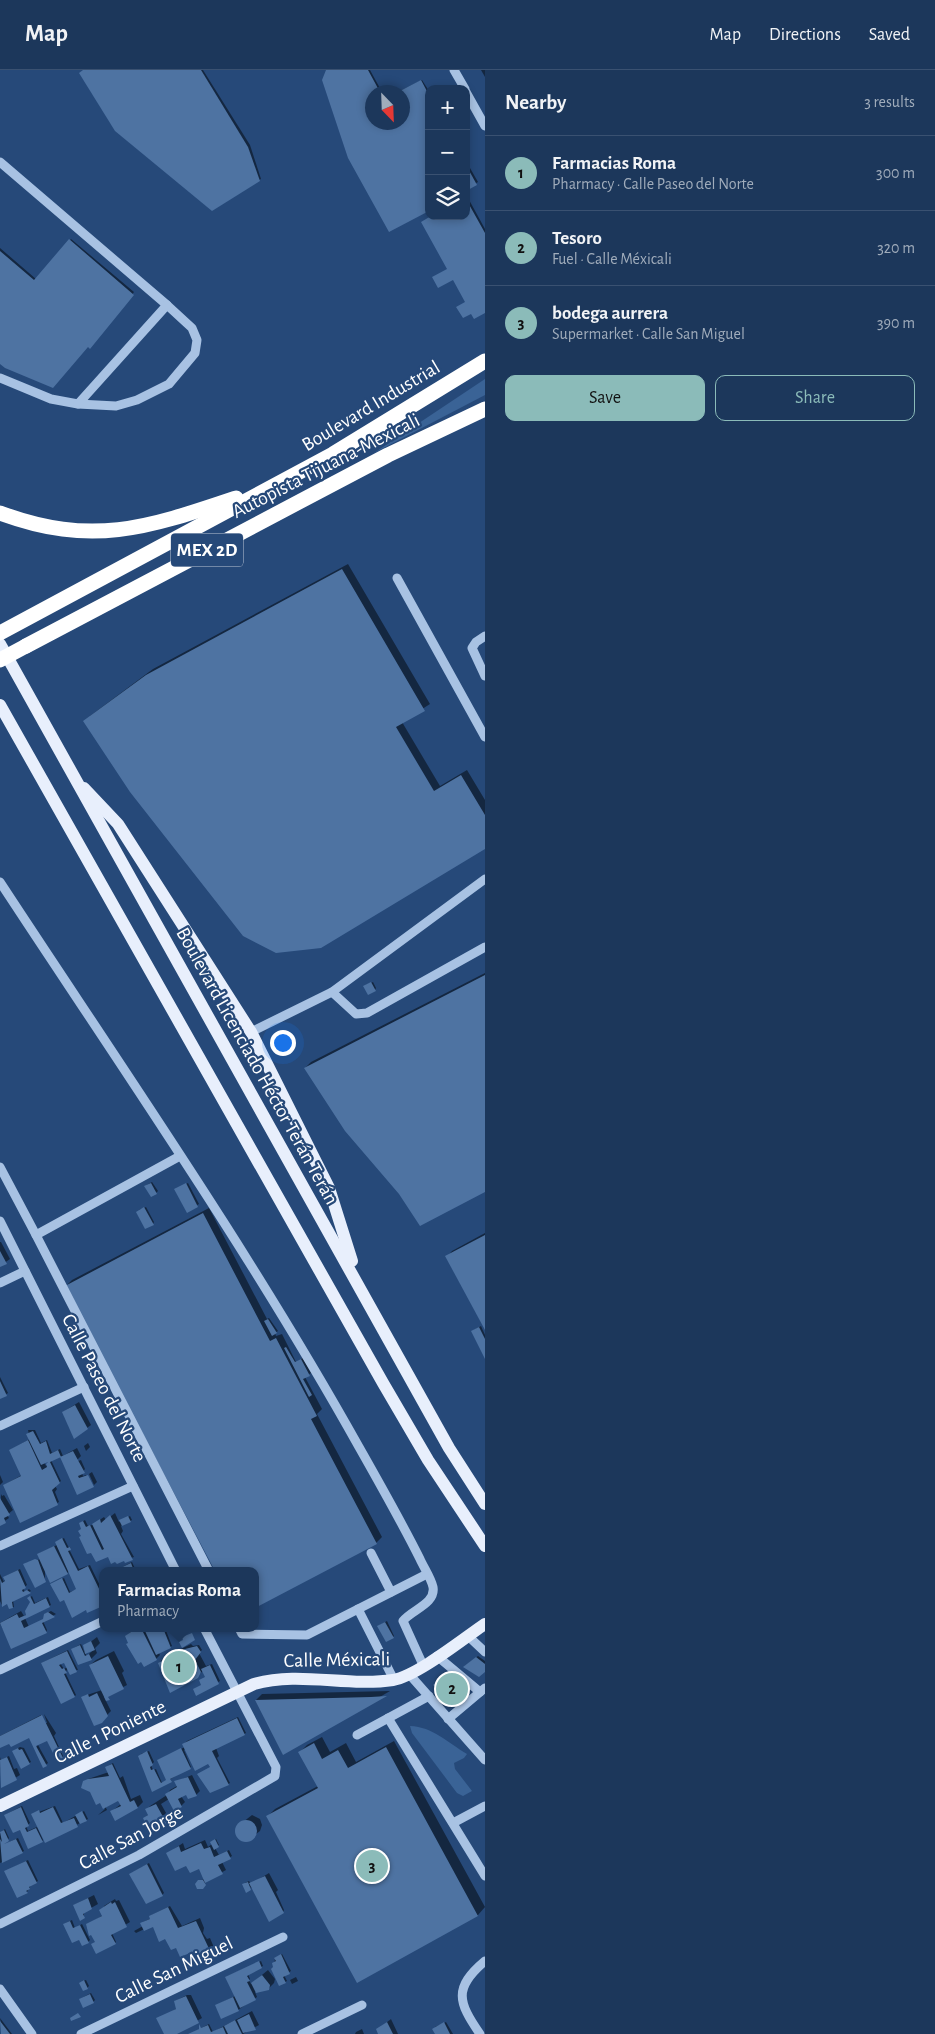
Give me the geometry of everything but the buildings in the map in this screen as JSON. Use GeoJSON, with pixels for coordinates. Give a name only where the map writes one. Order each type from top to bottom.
{"type":"FeatureCollection","features":[{"type":"Feature","properties":{"kind":"highway","name":"Boulevard Industrial"},"geometry":{"type":"LineString","coordinates":[[277,484],[359,439],[485,361]]}},
{"type":"Feature","properties":{"kind":"highway","name":"Autopista Tijuana-Mexicali"},"geometry":{"type":"LineString","coordinates":[[0,660],[388,455],[485,409]]}},
{"type":"Feature","properties":{"kind":"highway"},"geometry":{"type":"LineString","coordinates":[[0,513],[32,524],[79,532],[119,530],[163,522],[277,484]]}},
{"type":"Feature","properties":{"kind":"highway","name":"Autopista Tijuana-Mexicali"},"geometry":{"type":"LineString","coordinates":[[0,633],[277,484]]}},
{"type":"Feature","properties":{"kind":"main road","name":"Boulevard Licenciado Héctor Terán Terán"},"geometry":{"type":"LineString","coordinates":[[0,644],[449,1448],[485,1504]]}},
{"type":"Feature","properties":{"kind":"main road"},"geometry":{"type":"LineString","coordinates":[[0,706],[428,1460],[461,1513],[485,1546]]}},
{"type":"Feature","properties":{"kind":"main road"},"geometry":{"type":"LineString","coordinates":[[74,779],[118,824],[251,1032],[329,1188],[359,1285]]}},
{"type":"Feature","properties":{"kind":"main road","name":"Calle Méxicali"},"geometry":{"type":"LineString","coordinates":[[236,1693],[265,1681],[394,1680],[409,1674],[485,1624]]}},
{"type":"Feature","properties":{"kind":"main road","name":"Calle 1 Poniente"},"geometry":{"type":"LineString","coordinates":[[0,1806],[236,1693]]}},
{"type":"Feature","properties":{"kind":"street"},"geometry":{"type":"LineString","coordinates":[[454,70],[462,85]]}},
{"type":"Feature","properties":{"kind":"street"},"geometry":{"type":"LineString","coordinates":[[470,99],[485,126]]}},
{"type":"Feature","properties":{"kind":"street"},"geometry":{"type":"LineString","coordinates":[[0,162],[192,328],[198,340],[195,353],[169,384],[137,400],[116,406],[78,404],[51,399],[0,378]]}},
{"type":"Feature","properties":{"kind":"street"},"geometry":{"type":"LineString","coordinates":[[78,404],[166,305]]}},
{"type":"Feature","properties":{"kind":"street"},"geometry":{"type":"LineString","coordinates":[[397,578],[485,737]]}},
{"type":"Feature","properties":{"kind":"street"},"geometry":{"type":"LineString","coordinates":[[485,636],[476,642],[472,648],[474,656],[485,676]]}},
{"type":"Feature","properties":{"kind":"street"},"geometry":{"type":"LineString","coordinates":[[251,1032],[332,992],[485,879]]}},
{"type":"Feature","properties":{"kind":"street"},"geometry":{"type":"LineString","coordinates":[[0,882],[265,1286],[320,1377],[409,1536],[433,1588],[432,1598],[423,1606],[409,1613],[403,1621],[423,1665]]}},
{"type":"Feature","properties":{"kind":"street"},"geometry":{"type":"LineString","coordinates":[[332,992],[356,1014],[367,1012],[485,947]]}},
{"type":"Feature","properties":{"kind":"street"},"geometry":{"type":"LineString","coordinates":[[36,1235],[180,1156]]}},
{"type":"Feature","properties":{"kind":"street"},"geometry":{"type":"LineString","coordinates":[[0,1167],[207,1567]]}},
{"type":"Feature","properties":{"kind":"street","name":"Calle Paseo del Norte"},"geometry":{"type":"LineString","coordinates":[[0,1221],[174,1567]]}},
{"type":"Feature","properties":{"kind":"street"},"geometry":{"type":"LineString","coordinates":[[0,1283],[25,1271]]}},
{"type":"Feature","properties":{"kind":"street"},"geometry":{"type":"LineString","coordinates":[[0,1426],[84,1387]]}},
{"type":"Feature","properties":{"kind":"street"},"geometry":{"type":"LineString","coordinates":[[0,1546],[133,1486]]}},
{"type":"Feature","properties":{"kind":"street"},"geometry":{"type":"LineString","coordinates":[[371,1553],[392,1592]]}},
{"type":"Feature","properties":{"kind":"street"},"geometry":{"type":"LineString","coordinates":[[241,1632],[242,1634],[307,1635],[427,1574]]}},
{"type":"Feature","properties":{"kind":"street"},"geometry":{"type":"LineString","coordinates":[[358,1609],[394,1680]]}},
{"type":"Feature","properties":{"kind":"street"},"geometry":{"type":"LineString","coordinates":[[0,1670],[99,1623]]}},
{"type":"Feature","properties":{"kind":"street"},"geometry":{"type":"LineString","coordinates":[[206,1632],[236,1693]]}},
{"type":"Feature","properties":{"kind":"street"},"geometry":{"type":"LineString","coordinates":[[468,1636],[485,1652]]}},
{"type":"Feature","properties":{"kind":"street"},"geometry":{"type":"LineString","coordinates":[[437,1656],[482,1690],[448,1719]]}},
{"type":"Feature","properties":{"kind":"street"},"geometry":{"type":"LineString","coordinates":[[409,1674],[485,1760]]}},
{"type":"Feature","properties":{"kind":"street","name":"Calle San Jorge"},"geometry":{"type":"LineString","coordinates":[[0,1924],[139,1855],[275,1776],[276,1767],[236,1693]]}},
{"type":"Feature","properties":{"kind":"street"},"geometry":{"type":"LineString","coordinates":[[357,1735],[428,1696]]}},
{"type":"Feature","properties":{"kind":"street"},"geometry":{"type":"LineString","coordinates":[[388,1718],[485,1876]]}},
{"type":"Feature","properties":{"kind":"street"},"geometry":{"type":"LineString","coordinates":[[452,1823],[485,1806]]}},
{"type":"Feature","properties":{"kind":"street","name":"Calle San Miguel"},"geometry":{"type":"LineString","coordinates":[[81,2034],[283,1938]]}},
{"type":"Feature","properties":{"kind":"street"},"geometry":{"type":"LineString","coordinates":[[480,2034],[466,2014],[461,1993],[470,1974],[485,1961]]}},
{"type":"Feature","properties":{"kind":"street"},"geometry":{"type":"LineString","coordinates":[[0,1989],[32,2034]]}},
{"type":"Feature","properties":{"kind":"street"},"geometry":{"type":"LineString","coordinates":[[302,2034],[362,2005]]}},
{"type":"Feature","properties":{"kind":"shaded area"},"geometry":{"type":"Polygon","coordinates":[[[485,379],[485,395],[374,453],[485,379]]]}},
{"type":"Feature","properties":{"kind":"shaded area"},"geometry":{"type":"Polygon","coordinates":[[[410,1726],[433,1732],[467,1754],[464,1758],[454,1763],[455,1769],[472,1791],[463,1796],[457,1793],[412,1733],[410,1726]]]}},
{"type":"Feature","properties":{"kind":"place","name":"Farmacias Roma"},"geometry":{"type":"Point","coordinates":[179,1667]}},
{"type":"Feature","properties":{"kind":"place","name":"Tesoro"},"geometry":{"type":"Point","coordinates":[452,1689]}},
{"type":"Feature","properties":{"kind":"place","name":"bodega aurrera"},"geometry":{"type":"Point","coordinates":[372,1866]}}]}
